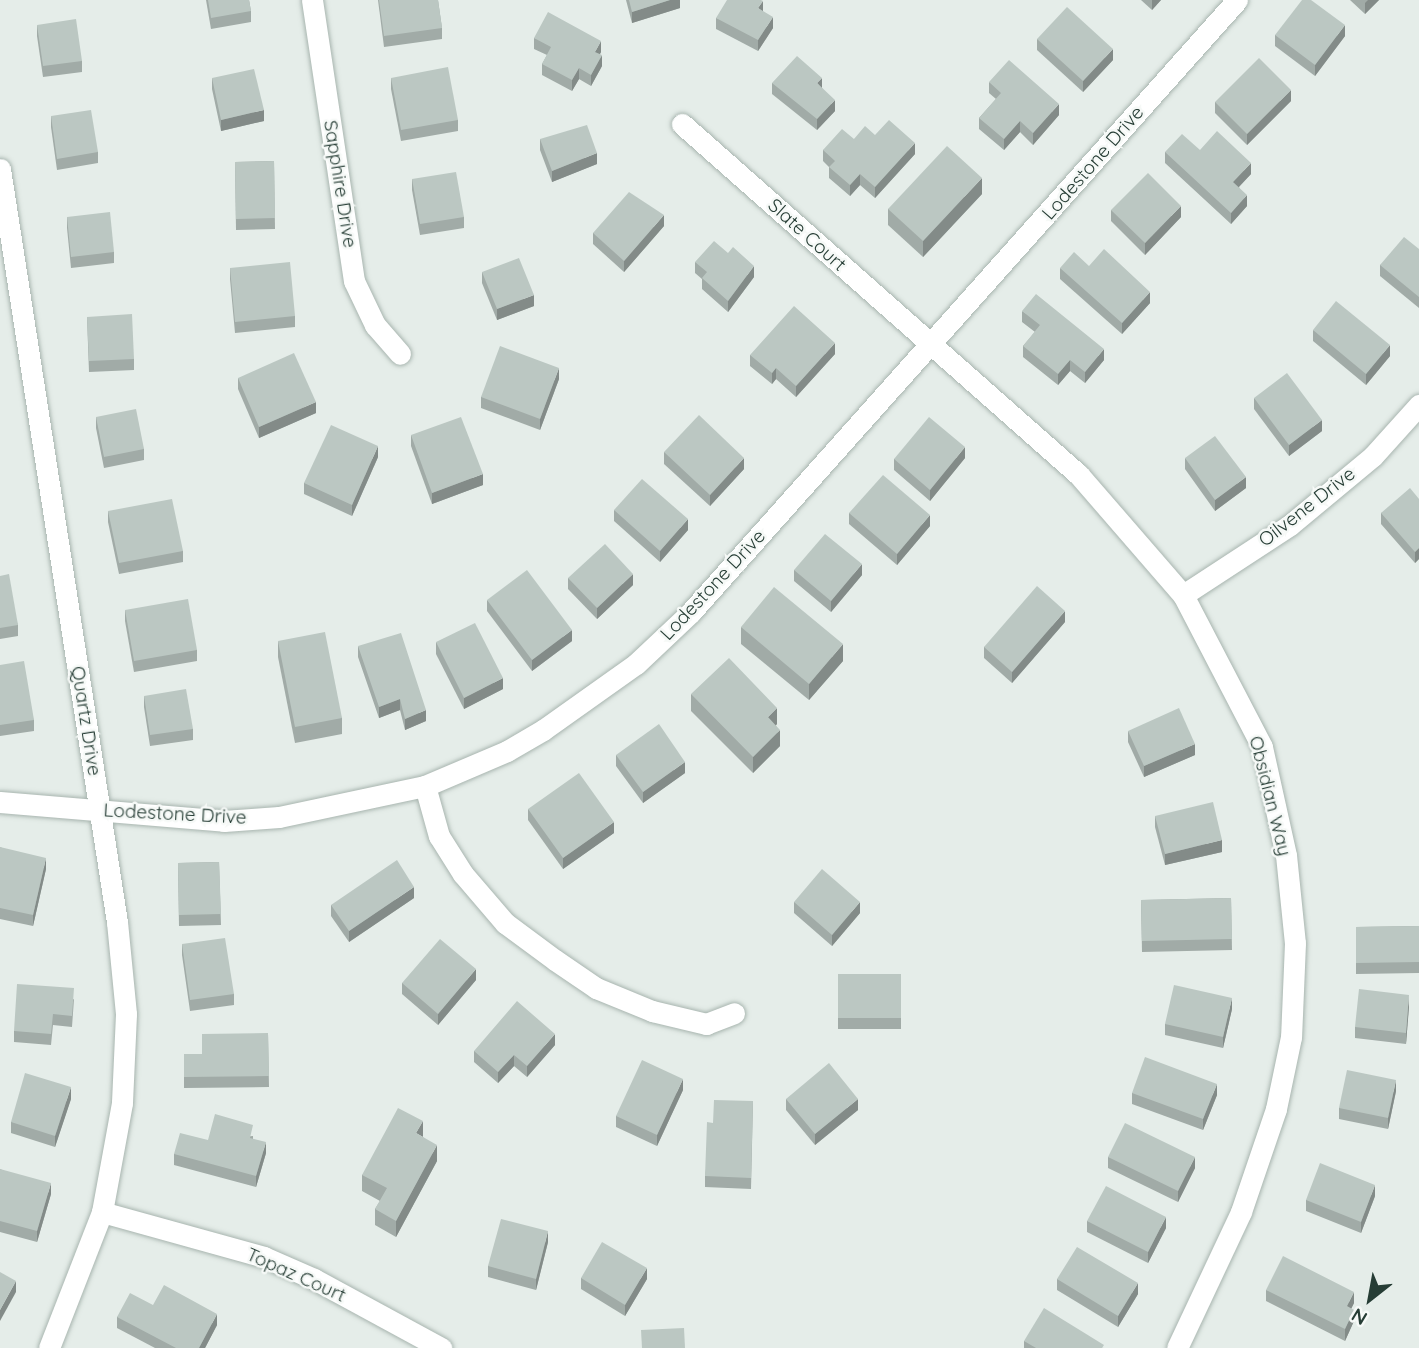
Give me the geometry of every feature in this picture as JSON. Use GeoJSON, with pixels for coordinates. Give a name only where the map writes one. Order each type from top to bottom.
{"type":"FeatureCollection","features":[{"type":"Feature","properties":{"kind":"street","name":"Sapphire Drive"},"geometry":{"type":"LineString","coordinates":[[312,0],[354,281],[375,325],[400,354]]}},
{"type":"Feature","properties":{"kind":"street","name":"Lodestone Drive"},"geometry":{"type":"LineString","coordinates":[[0,802],[224,821],[266,818],[425,786],[507,751],[543,730],[646,655],[932,345],[1237,0]]}},
{"type":"Feature","properties":{"kind":"street","name":"Slate Court"},"geometry":{"type":"LineString","coordinates":[[682,124],[932,345]]}},
{"type":"Feature","properties":{"kind":"street","name":"Quartz Drive"},"geometry":{"type":"LineString","coordinates":[[0,169],[100,810],[126,1014],[122,1103],[102,1212],[48,1348]]}},
{"type":"Feature","properties":{"kind":"street","name":"Obsidian Way"},"geometry":{"type":"LineString","coordinates":[[932,345],[1079,475],[1182,596],[1262,747],[1286,855],[1295,943],[1291,1037],[1276,1110],[1241,1212],[1177,1348]]}},
{"type":"Feature","properties":{"kind":"street","name":"Oilvene Drive"},"geometry":{"type":"LineString","coordinates":[[1182,596],[1290,524],[1373,456],[1419,405]]}},
{"type":"Feature","properties":{"kind":"street"},"geometry":{"type":"LineString","coordinates":[[425,786],[439,835],[463,873],[505,923],[555,960],[596,988],[652,1011],[706,1024],[734,1013]]}},
{"type":"Feature","properties":{"kind":"street","name":"Topaz Court"},"geometry":{"type":"LineString","coordinates":[[102,1212],[264,1257],[314,1279],[441,1348]]}},
{"type":"Feature","properties":{"kind":"building"},"geometry":{"type":"Polygon","coordinates":[[[208,0],[249,0],[251,11],[211,18],[208,0]]]}},
{"type":"Feature","properties":{"kind":"building"},"geometry":{"type":"Polygon","coordinates":[[[379,0],[438,0],[442,28],[384,36],[379,0]]]}},
{"type":"Feature","properties":{"kind":"building"},"geometry":{"type":"Polygon","coordinates":[[[629,0],[670,0],[632,12],[629,0]]]}},
{"type":"Feature","properties":{"kind":"building"},"geometry":{"type":"Polygon","coordinates":[[[727,0],[763,1],[758,8],[773,17],[758,40],[716,18],[727,0]]]}},
{"type":"Feature","properties":{"kind":"building"},"geometry":{"type":"Polygon","coordinates":[[[1302,0],[1311,0],[1345,25],[1315,65],[1275,35],[1302,0]]]}},
{"type":"Feature","properties":{"kind":"building"},"geometry":{"type":"Polygon","coordinates":[[[1067,7],[1113,49],[1083,81],[1037,39],[1067,7]]]}},
{"type":"Feature","properties":{"kind":"building"},"geometry":{"type":"Polygon","coordinates":[[[548,12],[601,41],[595,52],[602,55],[591,75],[579,68],[572,80],[542,64],[551,47],[534,38],[548,12]]]}},
{"type":"Feature","properties":{"kind":"building"},"geometry":{"type":"Polygon","coordinates":[[[76,19],[82,61],[43,66],[37,25],[76,19]]]}},
{"type":"Feature","properties":{"kind":"building"},"geometry":{"type":"Polygon","coordinates":[[[797,56],[822,78],[817,83],[835,100],[817,119],[772,83],[797,56]]]}},
{"type":"Feature","properties":{"kind":"building"},"geometry":{"type":"Polygon","coordinates":[[[1259,58],[1291,90],[1247,134],[1215,102],[1259,58]]]}},
{"type":"Feature","properties":{"kind":"building"},"geometry":{"type":"Polygon","coordinates":[[[1009,60],[1059,104],[1033,133],[1020,121],[1004,139],[979,118],[1001,93],[989,82],[1009,60]]]}},
{"type":"Feature","properties":{"kind":"building"},"geometry":{"type":"Polygon","coordinates":[[[448,67],[458,120],[401,130],[391,78],[448,67]]]}},
{"type":"Feature","properties":{"kind":"building"},"geometry":{"type":"Polygon","coordinates":[[[254,69],[264,110],[221,120],[212,78],[254,69]]]}},
{"type":"Feature","properties":{"kind":"building"},"geometry":{"type":"Polygon","coordinates":[[[91,110],[98,152],[57,159],[51,116],[91,110]]]}},
{"type":"Feature","properties":{"kind":"building"},"geometry":{"type":"Polygon","coordinates":[[[889,120],[915,143],[875,187],[860,174],[850,185],[829,167],[835,161],[823,150],[842,129],[854,139],[865,126],[875,135],[889,120]]]}},
{"type":"Feature","properties":{"kind":"building"},"geometry":{"type":"Polygon","coordinates":[[[587,125],[597,153],[552,171],[540,139],[587,125]]]}},
{"type":"Feature","properties":{"kind":"building"},"geometry":{"type":"Polygon","coordinates":[[[1217,131],[1251,163],[1233,182],[1247,195],[1231,213],[1165,152],[1182,134],[1200,150],[1217,131]]]}},
{"type":"Feature","properties":{"kind":"building"},"geometry":{"type":"Polygon","coordinates":[[[947,146],[982,178],[923,241],[888,209],[947,146]]]}},
{"type":"Feature","properties":{"kind":"building"},"geometry":{"type":"Polygon","coordinates":[[[274,161],[275,218],[236,219],[235,162],[274,161]]]}},
{"type":"Feature","properties":{"kind":"building"},"geometry":{"type":"Polygon","coordinates":[[[456,172],[464,217],[420,224],[412,179],[456,172]]]}},
{"type":"Feature","properties":{"kind":"building"},"geometry":{"type":"Polygon","coordinates":[[[1148,173],[1181,206],[1145,243],[1111,210],[1148,173]]]}},
{"type":"Feature","properties":{"kind":"building"},"geometry":{"type":"Polygon","coordinates":[[[629,192],[664,215],[624,261],[593,233],[629,192]]]}},
{"type":"Feature","properties":{"kind":"building"},"geometry":{"type":"Polygon","coordinates":[[[110,212],[114,252],[71,257],[67,217],[110,212]]]}},
{"type":"Feature","properties":{"kind":"building"},"geometry":{"type":"Polygon","coordinates":[[[1404,237],[1419,249],[1419,297],[1380,265],[1404,237]]]}},
{"type":"Feature","properties":{"kind":"building"},"geometry":{"type":"Polygon","coordinates":[[[714,241],[728,253],[733,247],[754,266],[728,301],[702,278],[707,272],[695,262],[714,241]]]}},
{"type":"Feature","properties":{"kind":"building"},"geometry":{"type":"Polygon","coordinates":[[[1104,249],[1150,292],[1122,323],[1060,268],[1074,252],[1089,266],[1104,249]]]}},
{"type":"Feature","properties":{"kind":"building"},"geometry":{"type":"Polygon","coordinates":[[[519,258],[534,295],[497,309],[482,272],[519,258]]]}},
{"type":"Feature","properties":{"kind":"building"},"geometry":{"type":"Polygon","coordinates":[[[290,262],[295,316],[235,322],[230,268],[290,262]]]}},
{"type":"Feature","properties":{"kind":"building"},"geometry":{"type":"Polygon","coordinates":[[[1036,294],[1104,349],[1085,372],[1070,360],[1058,374],[1023,346],[1040,325],[1022,311],[1036,294]]]}},
{"type":"Feature","properties":{"kind":"building"},"geometry":{"type":"Polygon","coordinates":[[[1336,301],[1390,345],[1366,374],[1313,330],[1336,301]]]}},
{"type":"Feature","properties":{"kind":"building"},"geometry":{"type":"Polygon","coordinates":[[[794,306],[835,343],[796,386],[776,368],[772,373],[750,355],[794,306]]]}},
{"type":"Feature","properties":{"kind":"building"},"geometry":{"type":"Polygon","coordinates":[[[132,314],[134,359],[89,361],[87,317],[132,314]]]}},
{"type":"Feature","properties":{"kind":"building"},"geometry":{"type":"Polygon","coordinates":[[[500,346],[559,368],[540,419],[481,397],[500,346]]]}},
{"type":"Feature","properties":{"kind":"building"},"geometry":{"type":"Polygon","coordinates":[[[294,353],[316,402],[259,427],[238,378],[294,353]]]}},
{"type":"Feature","properties":{"kind":"building"},"geometry":{"type":"Polygon","coordinates":[[[1287,373],[1322,420],[1289,445],[1254,398],[1287,373]]]}},
{"type":"Feature","properties":{"kind":"building"},"geometry":{"type":"Polygon","coordinates":[[[136,409],[144,449],[104,457],[96,417],[136,409]]]}},
{"type":"Feature","properties":{"kind":"building"},"geometry":{"type":"Polygon","coordinates":[[[699,415],[744,458],[710,495],[664,452],[699,415]]]}},
{"type":"Feature","properties":{"kind":"building"},"geometry":{"type":"Polygon","coordinates":[[[461,417],[483,474],[432,493],[411,435],[461,417]]]}},
{"type":"Feature","properties":{"kind":"building"},"geometry":{"type":"Polygon","coordinates":[[[929,417],[965,447],[930,490],[894,459],[929,417]]]}},
{"type":"Feature","properties":{"kind":"building"},"geometry":{"type":"Polygon","coordinates":[[[331,425],[378,446],[352,505],[304,483],[331,425]]]}},
{"type":"Feature","properties":{"kind":"building"},"geometry":{"type":"Polygon","coordinates":[[[1215,436],[1246,477],[1215,500],[1185,458],[1215,436]]]}},
{"type":"Feature","properties":{"kind":"building"},"geometry":{"type":"Polygon","coordinates":[[[883,475],[930,515],[897,554],[849,513],[883,475]]]}},
{"type":"Feature","properties":{"kind":"building"},"geometry":{"type":"Polygon","coordinates":[[[642,479],[688,519],[660,551],[614,510],[642,479]]]}},
{"type":"Feature","properties":{"kind":"building"},"geometry":{"type":"Polygon","coordinates":[[[1410,488],[1419,499],[1419,548],[1415,552],[1381,513],[1410,488]]]}},
{"type":"Feature","properties":{"kind":"building"},"geometry":{"type":"Polygon","coordinates":[[[172,499],[183,551],[119,563],[108,511],[172,499]]]}},
{"type":"Feature","properties":{"kind":"building"},"geometry":{"type":"Polygon","coordinates":[[[825,534],[862,564],[831,601],[794,570],[825,534]]]}},
{"type":"Feature","properties":{"kind":"building"},"geometry":{"type":"Polygon","coordinates":[[[605,544],[633,574],[597,608],[568,578],[605,544]]]}},
{"type":"Feature","properties":{"kind":"building"},"geometry":{"type":"Polygon","coordinates":[[[527,570],[572,630],[532,660],[487,600],[527,570]]]}},
{"type":"Feature","properties":{"kind":"building"},"geometry":{"type":"Polygon","coordinates":[[[9,574],[18,625],[0,628],[0,576],[9,574]]]}},
{"type":"Feature","properties":{"kind":"building"},"geometry":{"type":"Polygon","coordinates":[[[1037,586],[1065,611],[1012,672],[984,647],[1037,586]]]}},
{"type":"Feature","properties":{"kind":"building"},"geometry":{"type":"Polygon","coordinates":[[[774,587],[843,644],[809,684],[741,627],[774,587]]]}},
{"type":"Feature","properties":{"kind":"building"},"geometry":{"type":"Polygon","coordinates":[[[188,599],[197,650],[134,661],[125,610],[188,599]]]}},
{"type":"Feature","properties":{"kind":"building"},"geometry":{"type":"Polygon","coordinates":[[[475,623],[503,678],[464,698],[436,642],[475,623]]]}},
{"type":"Feature","properties":{"kind":"building"},"geometry":{"type":"Polygon","coordinates":[[[325,632],[342,718],[295,727],[278,641],[325,632]]]}},
{"type":"Feature","properties":{"kind":"building"},"geometry":{"type":"Polygon","coordinates":[[[401,633],[426,710],[405,719],[400,699],[379,707],[358,646],[401,633]]]}},
{"type":"Feature","properties":{"kind":"building"},"geometry":{"type":"Polygon","coordinates":[[[729,658],[777,708],[768,717],[780,730],[753,757],[691,694],[729,658]]]}},
{"type":"Feature","properties":{"kind":"building"},"geometry":{"type":"Polygon","coordinates":[[[24,661],[34,720],[0,725],[0,665],[24,661]]]}},
{"type":"Feature","properties":{"kind":"building"},"geometry":{"type":"Polygon","coordinates":[[[186,689],[193,729],[150,735],[144,696],[186,689]]]}},
{"type":"Feature","properties":{"kind":"building"},"geometry":{"type":"Polygon","coordinates":[[[1179,708],[1195,744],[1144,766],[1128,731],[1179,708]]]}},
{"type":"Feature","properties":{"kind":"building"},"geometry":{"type":"Polygon","coordinates":[[[659,724],[685,762],[643,792],[616,755],[659,724]]]}},
{"type":"Feature","properties":{"kind":"building"},"geometry":{"type":"Polygon","coordinates":[[[579,773],[614,822],[563,858],[528,809],[579,773]]]}},
{"type":"Feature","properties":{"kind":"building"},"geometry":{"type":"Polygon","coordinates":[[[1213,802],[1222,840],[1165,854],[1155,816],[1213,802]]]}},
{"type":"Feature","properties":{"kind":"building"},"geometry":{"type":"Polygon","coordinates":[[[0,847],[46,858],[33,915],[0,908],[0,847]]]}},
{"type":"Feature","properties":{"kind":"building"},"geometry":{"type":"Polygon","coordinates":[[[397,860],[414,887],[349,931],[331,905],[397,860]]]}},
{"type":"Feature","properties":{"kind":"building"},"geometry":{"type":"Polygon","coordinates":[[[219,862],[221,914],[179,915],[178,863],[219,862]]]}},
{"type":"Feature","properties":{"kind":"building"},"geometry":{"type":"Polygon","coordinates":[[[822,869],[860,902],[832,935],[794,902],[822,869]]]}},
{"type":"Feature","properties":{"kind":"building"},"geometry":{"type":"Polygon","coordinates":[[[1231,898],[1232,939],[1142,941],[1141,900],[1231,898]]]}},
{"type":"Feature","properties":{"kind":"building"},"geometry":{"type":"Polygon","coordinates":[[[1419,926],[1419,962],[1356,963],[1356,927],[1419,926]]]}},
{"type":"Feature","properties":{"kind":"building"},"geometry":{"type":"Polygon","coordinates":[[[225,938],[234,994],[190,1000],[182,944],[225,938]]]}},
{"type":"Feature","properties":{"kind":"building"},"geometry":{"type":"Polygon","coordinates":[[[440,939],[476,969],[438,1014],[402,983],[440,939]]]}},
{"type":"Feature","properties":{"kind":"building"},"geometry":{"type":"Polygon","coordinates":[[[838,974],[901,974],[901,1018],[838,1018],[838,974]]]}},
{"type":"Feature","properties":{"kind":"building"},"geometry":{"type":"Polygon","coordinates":[[[17,984],[74,988],[72,1016],[53,1014],[51,1034],[14,1031],[17,984]]]}},
{"type":"Feature","properties":{"kind":"building"},"geometry":{"type":"Polygon","coordinates":[[[1174,985],[1232,998],[1223,1037],[1165,1024],[1174,985]]]}},
{"type":"Feature","properties":{"kind":"building"},"geometry":{"type":"Polygon","coordinates":[[[1359,989],[1409,995],[1406,1033],[1355,1027],[1359,989]]]}},
{"type":"Feature","properties":{"kind":"building"},"geometry":{"type":"Polygon","coordinates":[[[517,1001],[555,1034],[527,1066],[514,1055],[498,1072],[474,1051],[517,1001]]]}},
{"type":"Feature","properties":{"kind":"building"},"geometry":{"type":"Polygon","coordinates":[[[268,1033],[269,1076],[184,1077],[184,1054],[202,1054],[202,1034],[268,1033]]]}},
{"type":"Feature","properties":{"kind":"building"},"geometry":{"type":"Polygon","coordinates":[[[1145,1057],[1217,1084],[1203,1119],[1132,1093],[1145,1057]]]}},
{"type":"Feature","properties":{"kind":"building"},"geometry":{"type":"Polygon","coordinates":[[[642,1060],[683,1079],[657,1135],[616,1116],[642,1060]]]}},
{"type":"Feature","properties":{"kind":"building"},"geometry":{"type":"Polygon","coordinates":[[[829,1063],[858,1099],[815,1134],[786,1099],[829,1063]]]}},
{"type":"Feature","properties":{"kind":"building"},"geometry":{"type":"Polygon","coordinates":[[[1347,1070],[1396,1080],[1388,1118],[1339,1108],[1347,1070]]]}},
{"type":"Feature","properties":{"kind":"building"},"geometry":{"type":"Polygon","coordinates":[[[25,1073],[71,1087],[55,1136],[11,1122],[25,1073]]]}},
{"type":"Feature","properties":{"kind":"building"},"geometry":{"type":"Polygon","coordinates":[[[714,1100],[753,1101],[751,1178],[705,1176],[707,1122],[713,1123],[714,1100]]]}},
{"type":"Feature","properties":{"kind":"building"},"geometry":{"type":"Polygon","coordinates":[[[398,1108],[423,1121],[416,1133],[437,1145],[396,1221],[375,1209],[387,1188],[362,1175],[398,1108]]]}},
{"type":"Feature","properties":{"kind":"building"},"geometry":{"type":"Polygon","coordinates":[[[215,1114],[253,1125],[250,1138],[266,1142],[256,1176],[174,1154],[180,1133],[208,1140],[215,1114]]]}},
{"type":"Feature","properties":{"kind":"building"},"geometry":{"type":"Polygon","coordinates":[[[1125,1123],[1195,1157],[1178,1191],[1108,1157],[1125,1123]]]}},
{"type":"Feature","properties":{"kind":"building"},"geometry":{"type":"Polygon","coordinates":[[[1320,1163],[1375,1185],[1361,1222],[1306,1200],[1320,1163]]]}},
{"type":"Feature","properties":{"kind":"building"},"geometry":{"type":"Polygon","coordinates":[[[0,1169],[51,1183],[37,1231],[0,1221],[0,1169]]]}},
{"type":"Feature","properties":{"kind":"building"},"geometry":{"type":"Polygon","coordinates":[[[1106,1186],[1166,1217],[1148,1252],[1087,1221],[1106,1186]]]}},
{"type":"Feature","properties":{"kind":"building"},"geometry":{"type":"Polygon","coordinates":[[[501,1219],[548,1231],[536,1279],[488,1266],[501,1219]]]}},
{"type":"Feature","properties":{"kind":"building"},"geometry":{"type":"Polygon","coordinates":[[[602,1242],[647,1268],[625,1305],[581,1278],[602,1242]]]}},
{"type":"Feature","properties":{"kind":"building"},"geometry":{"type":"Polygon","coordinates":[[[1077,1247],[1138,1283],[1118,1316],[1057,1279],[1077,1247]]]}},
{"type":"Feature","properties":{"kind":"building"},"geometry":{"type":"Polygon","coordinates":[[[1283,1256],[1354,1292],[1347,1306],[1354,1310],[1345,1329],[1266,1290],[1283,1256]]]}},
{"type":"Feature","properties":{"kind":"building"},"geometry":{"type":"Polygon","coordinates":[[[0,1272],[16,1281],[0,1310],[0,1272]]]}},
{"type":"Feature","properties":{"kind":"building"},"geometry":{"type":"Polygon","coordinates":[[[164,1285],[217,1314],[199,1348],[176,1348],[117,1317],[130,1293],[153,1305],[164,1285]]]}},
{"type":"Feature","properties":{"kind":"building"},"geometry":{"type":"Polygon","coordinates":[[[1044,1308],[1104,1345],[1102,1348],[1036,1348],[1024,1341],[1044,1308]]]}},
{"type":"Feature","properties":{"kind":"building"},"geometry":{"type":"Polygon","coordinates":[[[684,1328],[685,1348],[642,1348],[641,1330],[684,1328]]]}}]}
